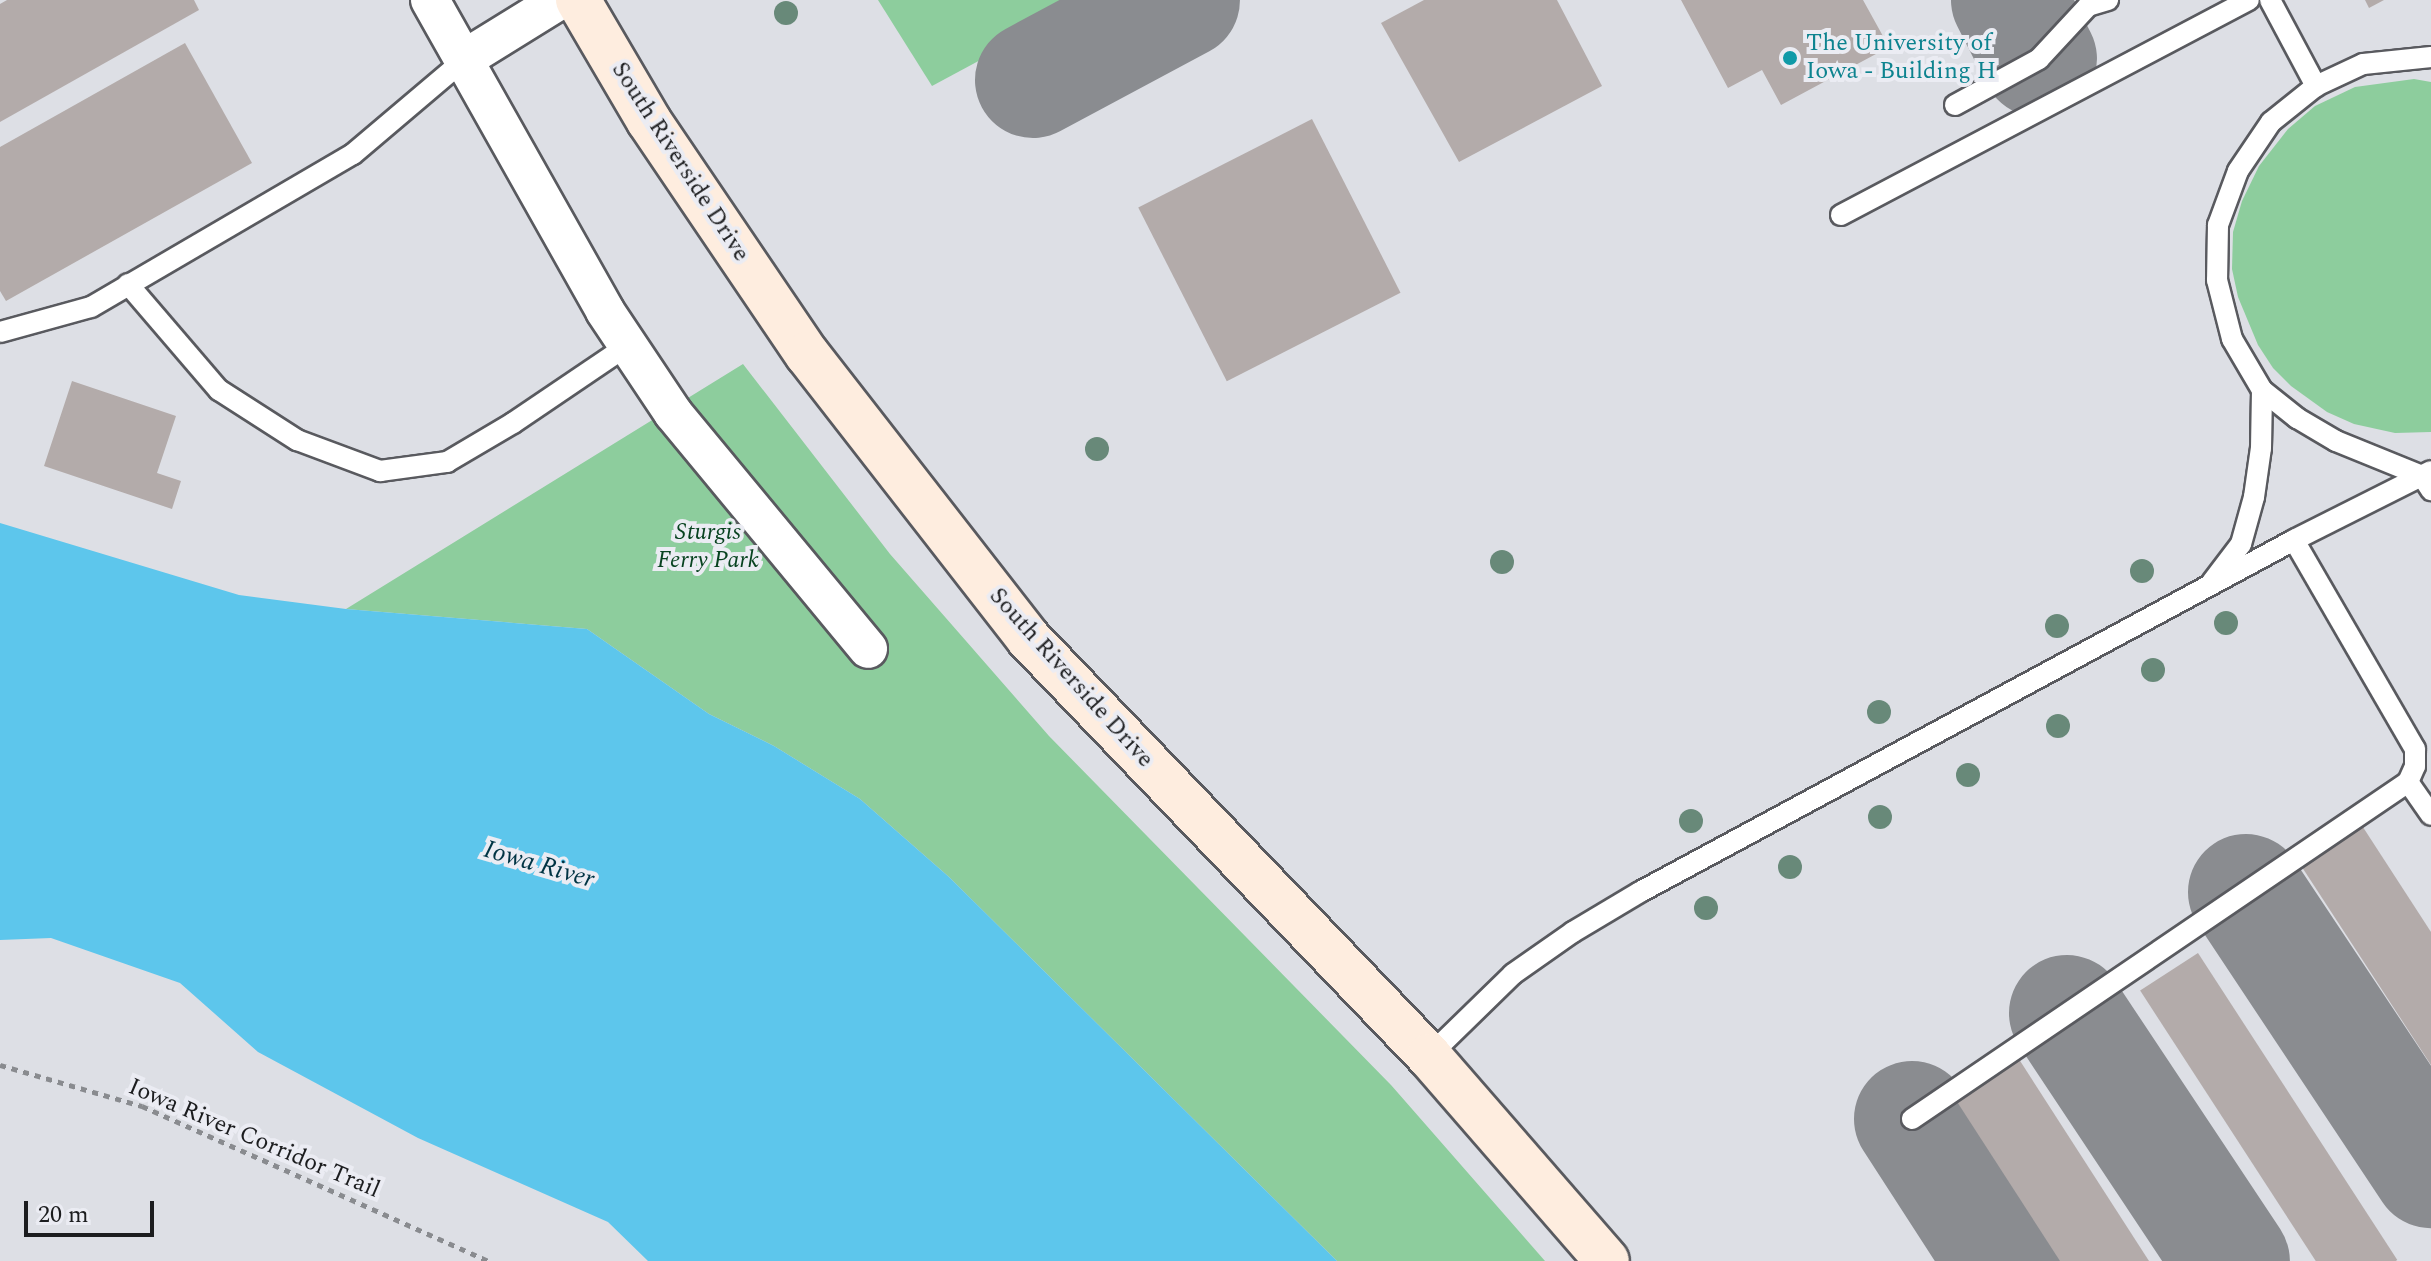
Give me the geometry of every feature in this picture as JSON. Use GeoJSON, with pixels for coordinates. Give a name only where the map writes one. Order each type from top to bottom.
{"type":"FeatureCollection","features":[{"type":"Feature","properties":{"kind":"main road","name":"South Riverside Drive"},"geometry":{"type":"LineString","coordinates":[[578,0],[649,121],[807,354],[1028,638],[1429,1056],[1607,1261]]}},
{"type":"Feature","properties":{"kind":"street"},"geometry":{"type":"LineString","coordinates":[[430,0],[466,58],[605,311],[673,413],[868,649]]}},
{"type":"Feature","properties":{"kind":"street"},"geometry":{"type":"LineString","coordinates":[[466,58],[560,0]]}},
{"type":"Feature","properties":{"kind":"lane"},"geometry":{"type":"LineString","coordinates":[[1955,105],[2039,59],[2088,6],[2108,0]]}},
{"type":"Feature","properties":{"kind":"lane"},"geometry":{"type":"LineString","coordinates":[[1841,215],[2249,0]]}},
{"type":"Feature","properties":{"kind":"lane"},"geometry":{"type":"LineString","coordinates":[[2270,0],[2316,86]]}},
{"type":"Feature","properties":{"kind":"lane"},"geometry":{"type":"LineString","coordinates":[[2428,479],[2336,441],[2297,418],[2262,390],[2232,339],[2217,280],[2218,225],[2238,171],[2271,122],[2316,86],[2363,64],[2431,57]]}},
{"type":"Feature","properties":{"kind":"lane"},"geometry":{"type":"LineString","coordinates":[[0,332],[91,307],[353,154],[466,58]]}},
{"type":"Feature","properties":{"kind":"lane"},"geometry":{"type":"LineString","coordinates":[[128,284],[219,390],[297,440],[380,471],[447,462],[513,423],[628,345]]}},
{"type":"Feature","properties":{"kind":"lane"},"geometry":{"type":"LineString","coordinates":[[2208,587],[2241,544],[2254,497],[2261,448],[2262,390]]}},
{"type":"Feature","properties":{"kind":"lane"},"geometry":{"type":"LineString","coordinates":[[1429,1056],[1513,974],[1573,932],[2294,540],[2428,479]]}},
{"type":"Feature","properties":{"kind":"lane"},"geometry":{"type":"LineString","coordinates":[[1912,1119],[2408,782],[2415,766],[2415,749],[2294,540]]}},
{"type":"Feature","properties":{"kind":"lane"},"geometry":{"type":"LineString","coordinates":[[2408,782],[2431,815]]}},
{"type":"Feature","properties":{"kind":"path","name":"Iowa River Corridor Trail"},"geometry":{"type":"LineString","coordinates":[[0,1065],[142,1106],[488,1261]]}},
{"type":"Feature","properties":{"kind":"green space"},"geometry":{"type":"Polygon","coordinates":[[[878,0],[1092,0],[932,86],[878,0]]]}},
{"type":"Feature","properties":{"kind":"green space"},"geometry":{"type":"Polygon","coordinates":[[[2414,79],[2431,82],[2431,432],[2395,433],[2354,424],[2327,412],[2291,386],[2273,368],[2258,345],[2238,297],[2232,269],[2233,232],[2242,201],[2259,166],[2288,129],[2315,106],[2355,87],[2414,79]]]}},
{"type":"Feature","properties":{"kind":"green space","name":"Sturgis Ferry Park"},"geometry":{"type":"Polygon","coordinates":[[[743,364],[890,554],[1049,736],[1391,1085],[1545,1261],[1337,1261],[949,877],[860,799],[774,746],[709,714],[587,629],[346,609],[743,364]]]}},
{"type":"Feature","properties":{"kind":"water","name":"Iowa River"},"geometry":{"type":"Polygon","coordinates":[[[0,523],[239,595],[346,609],[587,629],[709,714],[774,746],[860,799],[949,877],[1337,1261],[648,1261],[608,1222],[418,1138],[258,1052],[180,983],[51,938],[0,940],[0,523]]]}},
{"type":"Feature","properties":{"kind":"building"},"geometry":{"type":"Polygon","coordinates":[[[7,0],[194,0],[199,10],[0,122],[0,4],[7,0]]]}},
{"type":"Feature","properties":{"kind":"building"},"geometry":{"type":"Polygon","coordinates":[[[1424,0],[1557,0],[1602,86],[1459,162],[1381,23],[1424,0]]]}},
{"type":"Feature","properties":{"kind":"building","name":"The University of Iowa - Building H"},"geometry":{"type":"Polygon","coordinates":[[[1681,0],[1863,0],[1889,47],[1781,105],[1762,70],[1728,88],[1681,0]]]}},
{"type":"Feature","properties":{"kind":"building"},"geometry":{"type":"Polygon","coordinates":[[[2365,0],[2384,0],[2369,8],[2365,0]]]}},
{"type":"Feature","properties":{"kind":"building"},"geometry":{"type":"Polygon","coordinates":[[[185,43],[252,163],[6,301],[0,291],[0,147],[185,43]]]}},
{"type":"Feature","properties":{"kind":"building"},"geometry":{"type":"Polygon","coordinates":[[[1312,119],[1401,293],[1227,381],[1138,208],[1312,119]]]}},
{"type":"Feature","properties":{"kind":"building"},"geometry":{"type":"Polygon","coordinates":[[[72,381],[176,416],[157,473],[181,481],[172,509],[44,466],[72,381]]]}},
{"type":"Feature","properties":{"kind":"building"},"geometry":{"type":"Polygon","coordinates":[[[2359,821],[2431,932],[2431,1065],[2298,861],[2359,821]]]}},
{"type":"Feature","properties":{"kind":"building"},"geometry":{"type":"Polygon","coordinates":[[[2198,953],[2397,1260],[2316,1261],[2140,991],[2198,953]]]}},
{"type":"Feature","properties":{"kind":"building"},"geometry":{"type":"Polygon","coordinates":[[[2015,1053],[2149,1261],[2060,1261],[1952,1094],[2015,1053]]]}},
{"type":"Feature","properties":{"kind":"taxiway"},"geometry":{"type":"LineString","coordinates":[[1033,80],[1182,0]]}},
{"type":"Feature","properties":{"kind":"taxiway"},"geometry":{"type":"LineString","coordinates":[[2009,0],[2039,59]]}},
{"type":"Feature","properties":{"kind":"taxiway"},"geometry":{"type":"LineString","coordinates":[[2246,892],[2431,1170]]}},
{"type":"Feature","properties":{"kind":"taxiway"},"geometry":{"type":"LineString","coordinates":[[2067,1013],[2232,1261]]}},
{"type":"Feature","properties":{"kind":"taxiway"},"geometry":{"type":"LineString","coordinates":[[1912,1119],[2004,1261]]}},
{"type":"Feature","properties":{"kind":"place","name":"The University of Iowa - Building H"},"geometry":{"type":"Point","coordinates":[1790,58]}}]}
